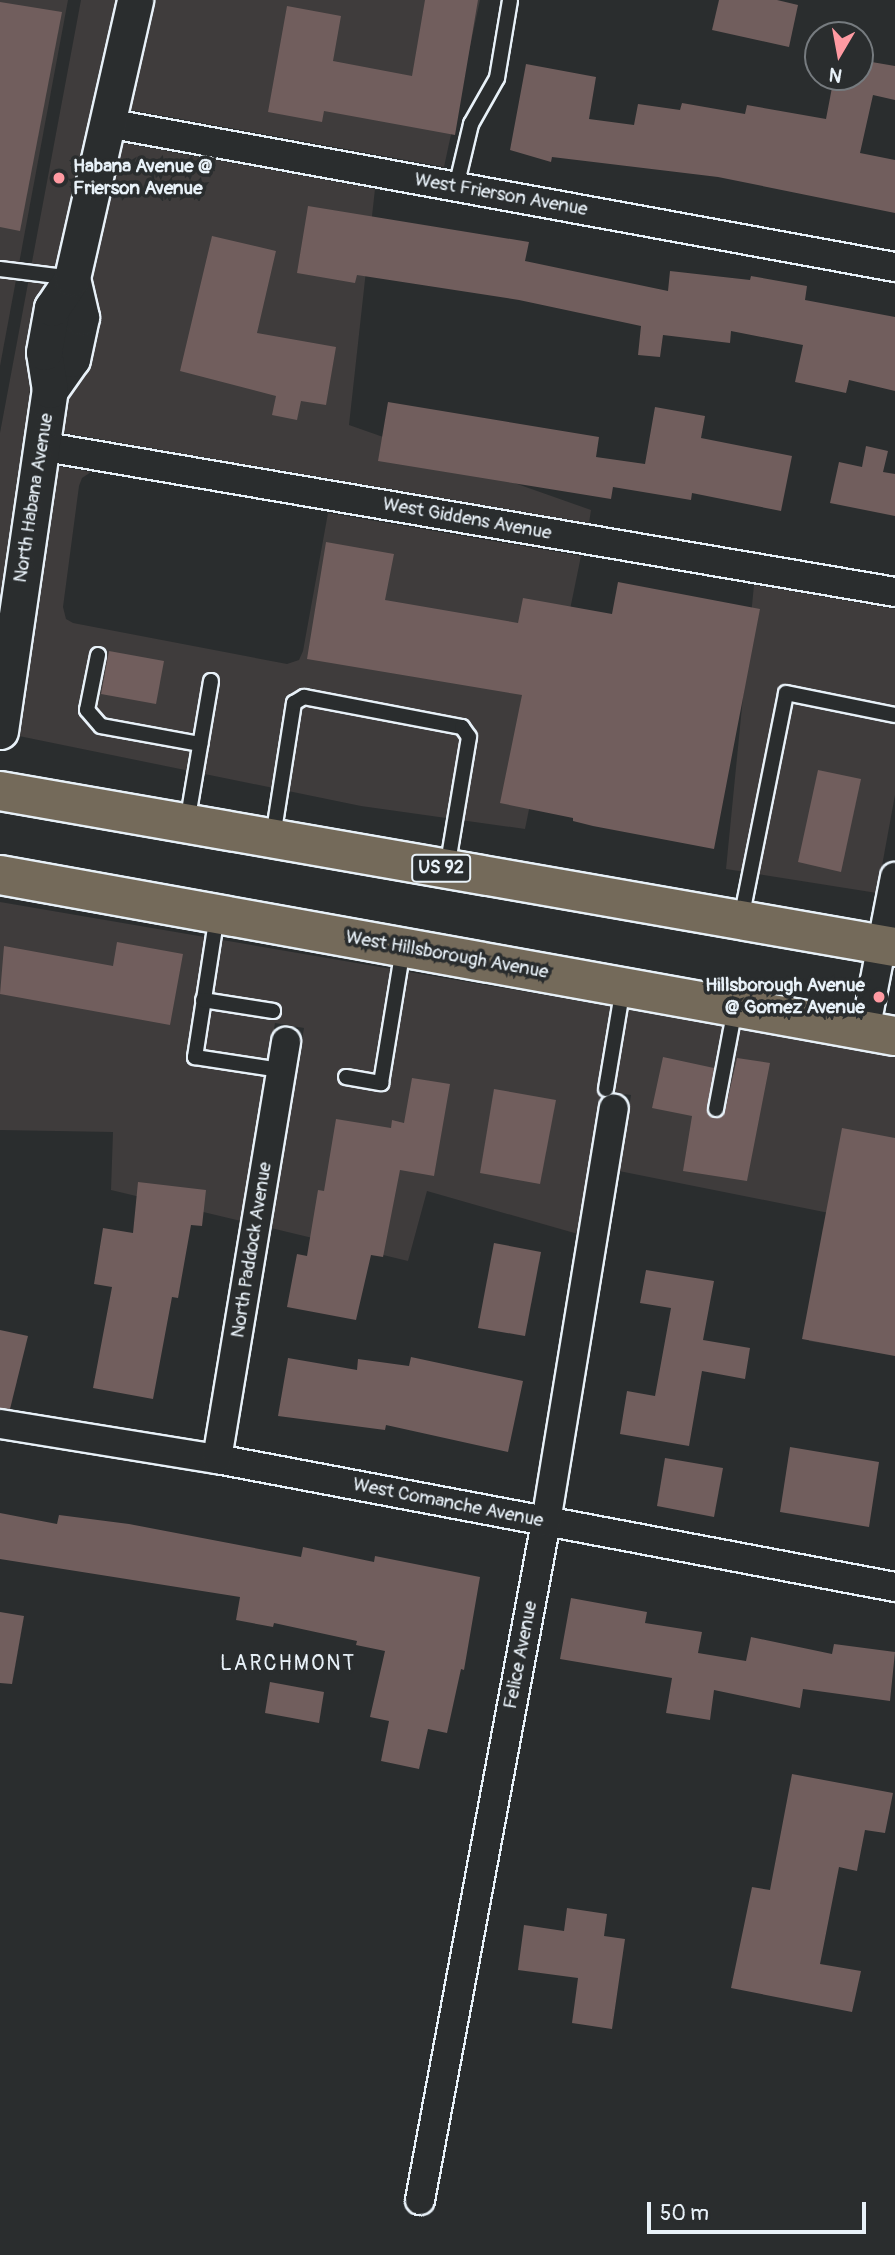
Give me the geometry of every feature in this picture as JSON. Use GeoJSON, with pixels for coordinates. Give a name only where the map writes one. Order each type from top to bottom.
{"type":"FeatureCollection","features":[{"type":"Feature","properties":{"kind":"main road","name":"US 92"},"geometry":{"type":"LineString","coordinates":[[0,791],[889,946]]}},
{"type":"Feature","properties":{"kind":"main road","name":"West Hillsborough Avenue"},"geometry":{"type":"LineString","coordinates":[[0,875],[880,1033]]}},
{"type":"Feature","properties":{"kind":"street","name":"North Habana Avenue"},"geometry":{"type":"LineString","coordinates":[[0,731],[50,390],[72,359],[81,317],[72,278],[135,0]]}},
{"type":"Feature","properties":{"kind":"street","name":"West Frierson Avenue"},"geometry":{"type":"LineString","coordinates":[[107,123],[895,267]]}},
{"type":"Feature","properties":{"kind":"street","name":"West Giddens Avenue"},"geometry":{"type":"LineString","coordinates":[[40,446],[895,592]]}},
{"type":"Feature","properties":{"kind":"street"},"geometry":{"type":"LineString","coordinates":[[880,1033],[895,877]]}},
{"type":"Feature","properties":{"kind":"street","name":"North Paddock Avenue"},"geometry":{"type":"LineString","coordinates":[[217,1459],[286,1042]]}},
{"type":"Feature","properties":{"kind":"street","name":"Felice Avenue"},"geometry":{"type":"LineString","coordinates":[[420,2200],[546,1522],[610,1099]]}},
{"type":"Feature","properties":{"kind":"street","name":"West Comanche Avenue"},"geometry":{"type":"LineString","coordinates":[[0,1424],[217,1459],[895,1587]]}},
{"type":"Feature","properties":{"kind":"lane"},"geometry":{"type":"LineString","coordinates":[[456,187],[471,124],[497,78],[510,0]]}},
{"type":"Feature","properties":{"kind":"lane"},"geometry":{"type":"LineString","coordinates":[[0,270],[72,278]]}},
{"type":"Feature","properties":{"kind":"lane"},"geometry":{"type":"LineString","coordinates":[[98,655],[88,710],[101,726],[200,744]]}},
{"type":"Feature","properties":{"kind":"lane"},"geometry":{"type":"LineString","coordinates":[[186,824],[211,681]]}},
{"type":"Feature","properties":{"kind":"lane"},"geometry":{"type":"LineString","coordinates":[[740,921],[786,693],[895,715]]}},
{"type":"Feature","properties":{"kind":"lane"},"geometry":{"type":"LineString","coordinates":[[272,839],[294,703],[304,697],[462,727],[469,737],[446,869]]}},
{"type":"Feature","properties":{"kind":"lane"},"geometry":{"type":"LineString","coordinates":[[217,914],[195,1057],[267,1068]]}},
{"type":"Feature","properties":{"kind":"lane"},"geometry":{"type":"LineString","coordinates":[[346,1077],[381,1083],[403,948]]}},
{"type":"Feature","properties":{"kind":"lane"},"geometry":{"type":"LineString","coordinates":[[610,1099],[624,987]]}},
{"type":"Feature","properties":{"kind":"lane"},"geometry":{"type":"LineString","coordinates":[[203,1000],[273,1011]]}},
{"type":"Feature","properties":{"kind":"lane"},"geometry":{"type":"LineString","coordinates":[[716,1109],[735,1007]]}},
{"type":"Feature","properties":{"kind":"shaded area"},"geometry":{"type":"Polygon","coordinates":[[[0,0],[68,0],[0,366],[0,0]]]}},
{"type":"Feature","properties":{"kind":"shaded area"},"geometry":{"type":"Polygon","coordinates":[[[81,0],[119,0],[60,265],[54,267],[55,275],[34,385],[29,392],[34,396],[0,620],[0,433],[81,0]]]}},
{"type":"Feature","properties":{"kind":"shaded area"},"geometry":{"type":"Polygon","coordinates":[[[150,0],[480,0],[444,167],[126,109],[150,0]]]}},
{"type":"Feature","properties":{"kind":"shaded area"},"geometry":{"type":"Polygon","coordinates":[[[118,142],[375,189],[349,425],[591,510],[589,523],[58,432],[63,403],[68,402],[66,393],[88,281],[93,274],[89,271],[118,142]]]}},
{"type":"Feature","properties":{"kind":"shaded area"},"geometry":{"type":"Polygon","coordinates":[[[52,465],[91,472],[82,478],[79,486],[63,607],[66,619],[73,623],[287,664],[299,660],[303,651],[328,513],[581,556],[525,829],[361,806],[14,735],[52,465]]]}},
{"type":"Feature","properties":{"kind":"shaded area"},"geometry":{"type":"Polygon","coordinates":[[[754,585],[895,609],[895,795],[877,893],[726,869],[754,585]]]}},
{"type":"Feature","properties":{"kind":"shaded area"},"geometry":{"type":"Polygon","coordinates":[[[0,902],[895,1055],[895,1355],[809,1341],[829,1213],[619,1171],[631,1095],[602,1091],[578,1234],[427,1191],[408,1261],[271,1228],[304,1028],[275,1023],[241,1221],[111,1190],[113,1132],[0,1130],[0,902]]]}},
{"type":"Feature","properties":{"kind":"building"},"geometry":{"type":"Polygon","coordinates":[[[425,0],[478,0],[455,135],[324,111],[322,122],[268,112],[287,6],[341,16],[333,61],[412,76],[425,0]]]}},
{"type":"Feature","properties":{"kind":"building"},"geometry":{"type":"Polygon","coordinates":[[[719,0],[777,0],[798,5],[789,47],[712,30],[719,0]]]}},
{"type":"Feature","properties":{"kind":"building"},"geometry":{"type":"Polygon","coordinates":[[[0,2],[62,12],[20,231],[0,227],[0,2]]]}},
{"type":"Feature","properties":{"kind":"building"},"geometry":{"type":"Polygon","coordinates":[[[874,62],[895,66],[895,100],[873,95],[860,153],[895,160],[895,213],[718,177],[552,157],[551,162],[510,150],[526,64],[596,77],[589,119],[634,125],[638,104],[680,110],[682,103],[745,114],[747,105],[826,119],[831,91],[874,91],[874,62]]]}},
{"type":"Feature","properties":{"kind":"building"},"geometry":{"type":"Polygon","coordinates":[[[308,206],[529,242],[525,261],[668,291],[670,271],[750,280],[751,276],[807,286],[805,300],[895,317],[895,391],[849,380],[846,393],[795,382],[803,345],[731,331],[730,343],[663,335],[660,357],[638,355],[641,326],[519,300],[357,275],[355,283],[297,273],[308,206]]]}},
{"type":"Feature","properties":{"kind":"building"},"geometry":{"type":"Polygon","coordinates":[[[212,236],[276,251],[257,333],[336,347],[326,405],[301,401],[297,420],[272,415],[276,396],[180,371],[212,236]]]}},
{"type":"Feature","properties":{"kind":"building"},"geometry":{"type":"Polygon","coordinates":[[[388,402],[599,437],[596,457],[645,464],[655,407],[705,416],[701,438],[792,456],[781,511],[692,493],[691,500],[613,487],[611,499],[378,461],[388,402]]]}},
{"type":"Feature","properties":{"kind":"building"},"geometry":{"type":"Polygon","coordinates":[[[866,446],[888,451],[883,472],[895,474],[895,516],[830,503],[839,462],[862,467],[866,446]]]}},
{"type":"Feature","properties":{"kind":"building"},"geometry":{"type":"Polygon","coordinates":[[[326,542],[394,554],[385,600],[518,623],[523,598],[612,614],[618,582],[760,609],[714,849],[593,826],[573,821],[573,818],[500,803],[522,695],[307,659],[326,542]]]}},
{"type":"Feature","properties":{"kind":"building"},"geometry":{"type":"Polygon","coordinates":[[[109,651],[164,661],[156,704],[101,694],[109,651]]]}},
{"type":"Feature","properties":{"kind":"building"},"geometry":{"type":"Polygon","coordinates":[[[818,770],[861,779],[841,872],[798,862],[818,770]]]}},
{"type":"Feature","properties":{"kind":"building"},"geometry":{"type":"Polygon","coordinates":[[[117,942],[183,954],[170,1025],[0,994],[4,946],[113,966],[117,942]]]}},
{"type":"Feature","properties":{"kind":"building"},"geometry":{"type":"Polygon","coordinates":[[[663,1057],[714,1068],[707,1108],[709,1116],[715,1118],[725,1111],[737,1058],[770,1063],[747,1181],[683,1171],[692,1116],[652,1108],[663,1057]]]}},
{"type":"Feature","properties":{"kind":"building"},"geometry":{"type":"Polygon","coordinates":[[[412,1078],[450,1084],[434,1176],[400,1170],[383,1257],[371,1255],[356,1320],[287,1307],[297,1254],[307,1256],[318,1190],[324,1191],[336,1119],[391,1128],[392,1120],[404,1123],[412,1078]]]}},
{"type":"Feature","properties":{"kind":"building"},"geometry":{"type":"Polygon","coordinates":[[[494,1089],[556,1100],[540,1184],[480,1173],[494,1089]]]}},
{"type":"Feature","properties":{"kind":"building"},"geometry":{"type":"Polygon","coordinates":[[[842,1128],[895,1138],[895,1356],[802,1339],[842,1128]]]}},
{"type":"Feature","properties":{"kind":"building"},"geometry":{"type":"Polygon","coordinates":[[[138,1182],[206,1190],[202,1226],[191,1225],[178,1298],[172,1297],[153,1399],[93,1388],[112,1287],[94,1284],[103,1228],[133,1233],[138,1182]]]}},
{"type":"Feature","properties":{"kind":"building"},"geometry":{"type":"Polygon","coordinates":[[[494,1243],[541,1252],[525,1336],[478,1328],[494,1243]]]}},
{"type":"Feature","properties":{"kind":"building"},"geometry":{"type":"Polygon","coordinates":[[[646,1270],[714,1281],[703,1340],[750,1348],[745,1379],[702,1371],[689,1446],[620,1434],[627,1391],[655,1396],[671,1308],[640,1303],[646,1270]]]}},
{"type":"Feature","properties":{"kind":"building"},"geometry":{"type":"Polygon","coordinates":[[[0,1330],[28,1336],[10,1409],[0,1408],[0,1330]]]}},
{"type":"Feature","properties":{"kind":"building"},"geometry":{"type":"Polygon","coordinates":[[[411,1357],[523,1381],[508,1452],[386,1425],[385,1430],[278,1416],[288,1358],[357,1370],[358,1359],[409,1366],[411,1357]]]}},
{"type":"Feature","properties":{"kind":"building"},"geometry":{"type":"Polygon","coordinates":[[[790,1447],[879,1462],[869,1527],[780,1512],[790,1447]]]}},
{"type":"Feature","properties":{"kind":"building"},"geometry":{"type":"Polygon","coordinates":[[[665,1458],[723,1468],[714,1517],[657,1506],[665,1458]]]}},
{"type":"Feature","properties":{"kind":"building"},"geometry":{"type":"Polygon","coordinates":[[[0,1513],[57,1524],[59,1515],[129,1524],[301,1557],[303,1547],[374,1562],[375,1556],[480,1577],[464,1670],[461,1669],[447,1733],[428,1729],[419,1769],[381,1761],[389,1721],[370,1717],[385,1651],[356,1645],[357,1641],[274,1623],[273,1627],[236,1620],[240,1597],[0,1559],[0,1513]]]}},
{"type":"Feature","properties":{"kind":"building"},"geometry":{"type":"Polygon","coordinates":[[[571,1598],[647,1612],[645,1623],[702,1632],[698,1653],[746,1661],[751,1637],[832,1654],[834,1644],[895,1652],[890,1701],[803,1689],[800,1708],[714,1690],[710,1720],[666,1713],[672,1678],[560,1659],[571,1598]]]}},
{"type":"Feature","properties":{"kind":"building"},"geometry":{"type":"Polygon","coordinates":[[[0,1612],[24,1616],[12,1684],[0,1683],[0,1612]]]}},
{"type":"Feature","properties":{"kind":"building"},"geometry":{"type":"Polygon","coordinates":[[[270,1682],[324,1692],[319,1723],[265,1713],[270,1682]]]}},
{"type":"Feature","properties":{"kind":"building"},"geometry":{"type":"Polygon","coordinates":[[[792,1774],[893,1793],[885,1833],[865,1830],[857,1871],[839,1867],[820,1964],[861,1971],[852,2012],[731,1988],[752,1887],[770,1890],[792,1774]]]}},
{"type":"Feature","properties":{"kind":"building"},"geometry":{"type":"Polygon","coordinates":[[[567,1908],[607,1914],[604,1936],[625,1939],[612,2029],[572,2023],[578,1978],[518,1970],[524,1925],[564,1931],[567,1908]]]}},
{"type":"Feature","properties":{"kind":"place","name":"Habana Avenue @ Frierson Avenue"},"geometry":{"type":"Point","coordinates":[59,178]}},
{"type":"Feature","properties":{"kind":"place","name":"Hillsborough Avenue @ Gomez Avenue"},"geometry":{"type":"Point","coordinates":[879,997]}},
{"type":"Feature","properties":{"kind":"district","name":"LARCHMONT"},"geometry":{"type":"Point","coordinates":[288,1664]}}]}
